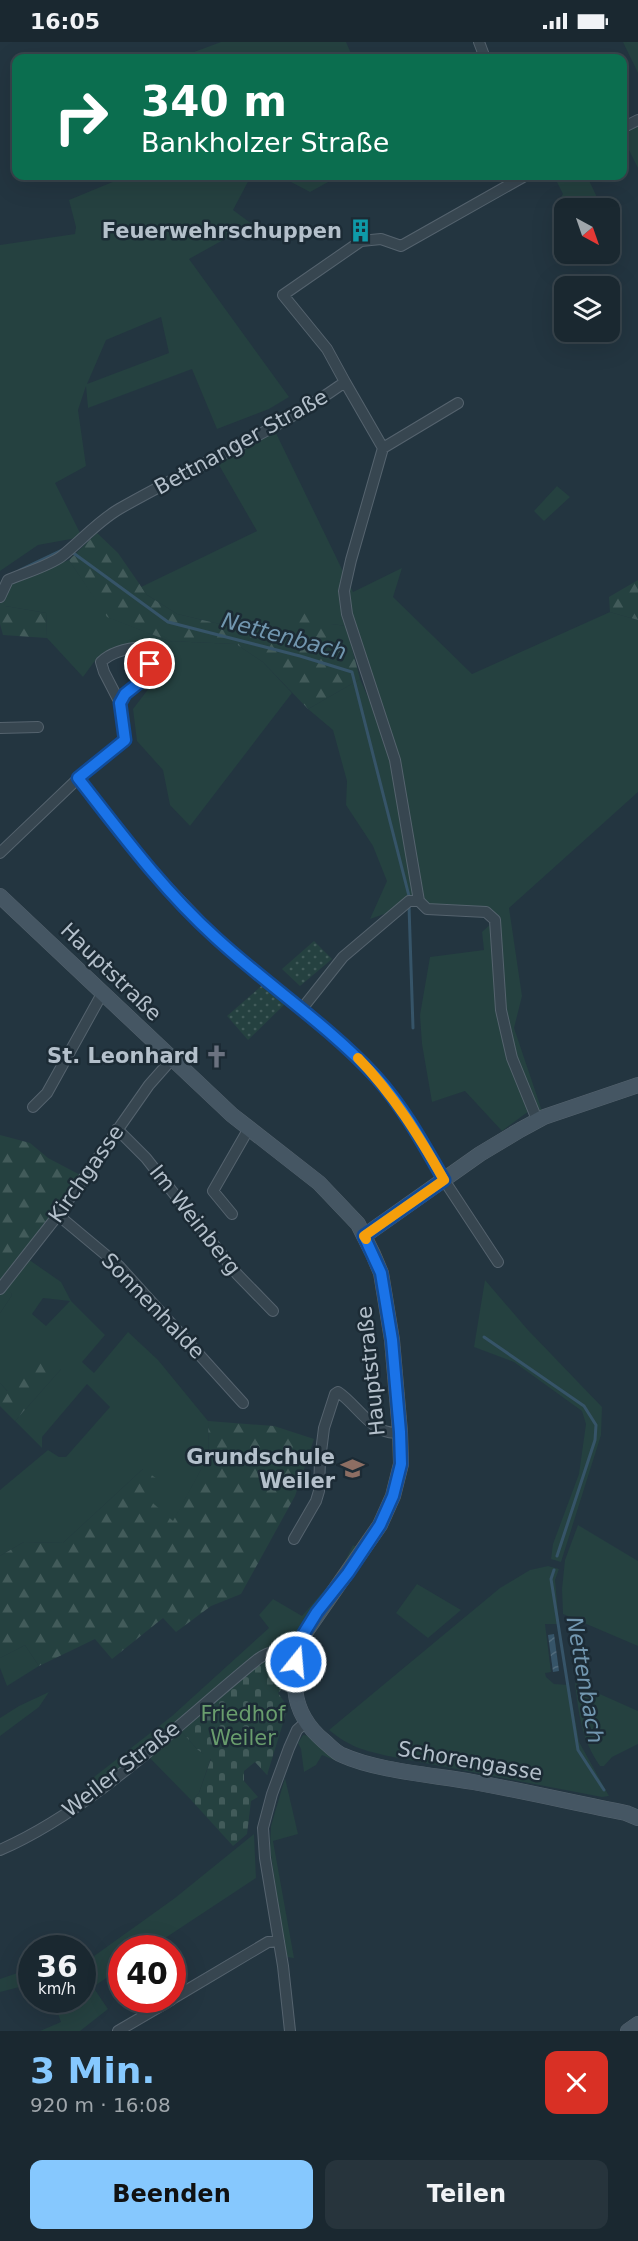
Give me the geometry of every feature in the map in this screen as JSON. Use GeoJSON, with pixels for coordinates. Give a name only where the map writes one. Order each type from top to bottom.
{"type":"FeatureCollection","features":[{"type":"Feature","properties":{"kind":"street","name":"Bettnanger Straße"},"geometry":{"type":"LineString","coordinates":[[0,597],[8,580],[61,557],[92,528],[117,510],[273,427],[317,402],[345,382],[327,349],[283,295],[361,241],[381,239],[401,246],[518,180]]}},
{"type":"Feature","properties":{"kind":"street"},"geometry":{"type":"LineString","coordinates":[[345,382],[382,448]]}},
{"type":"Feature","properties":{"kind":"street"},"geometry":{"type":"LineString","coordinates":[[458,403],[382,448],[344,591],[347,614],[395,760],[419,902],[426,909],[486,912],[495,920],[501,1011],[512,1058],[538,1122]]}},
{"type":"Feature","properties":{"kind":"street"},"geometry":{"type":"LineString","coordinates":[[0,853],[78,778],[125,740],[120,703],[101,662],[108,655],[144,647],[150,653],[150,664],[145,678],[125,694],[120,703]]}},
{"type":"Feature","properties":{"kind":"street"},"geometry":{"type":"LineString","coordinates":[[0,728],[38,727]]}},
{"type":"Feature","properties":{"kind":"street"},"geometry":{"type":"LineString","coordinates":[[78,778],[149,868],[179,901],[214,936],[349,1049],[378,1079],[414,1128],[444,1180],[498,1263]]}},
{"type":"Feature","properties":{"kind":"street","name":"Hauptstraße"},"geometry":{"type":"LineString","coordinates":[[0,896],[248,1130],[319,1182],[354,1219],[381,1273],[392,1340],[401,1464],[393,1496],[380,1525],[304,1633],[298,1652],[294,1684],[297,1704],[307,1722]]}},
{"type":"Feature","properties":{"kind":"street"},"geometry":{"type":"LineString","coordinates":[[301,1010],[343,957],[409,901],[419,902]]}},
{"type":"Feature","properties":{"kind":"street"},"geometry":{"type":"LineString","coordinates":[[33,1107],[47,1094],[103,992]]}},
{"type":"Feature","properties":{"kind":"street","name":"Kirchgasse"},"geometry":{"type":"LineString","coordinates":[[0,1289],[58,1215],[149,1085],[172,1059]]}},
{"type":"Feature","properties":{"kind":"street"},"geometry":{"type":"LineString","coordinates":[[364,1236],[507,1138],[544,1117],[638,1085]]}},
{"type":"Feature","properties":{"kind":"street","name":"Im Weinberg"},"geometry":{"type":"LineString","coordinates":[[117,1129],[146,1158],[237,1274],[273,1311]]}},
{"type":"Feature","properties":{"kind":"street"},"geometry":{"type":"LineString","coordinates":[[232,1214],[213,1191],[248,1130]]}},
{"type":"Feature","properties":{"kind":"street","name":"Sonnenhalde"},"geometry":{"type":"LineString","coordinates":[[58,1215],[119,1266],[243,1403]]}},
{"type":"Feature","properties":{"kind":"street"},"geometry":{"type":"LineString","coordinates":[[294,1539],[316,1501],[319,1491],[324,1428],[335,1394],[338,1392],[345,1396],[367,1419],[385,1431],[400,1432]]}},
{"type":"Feature","properties":{"kind":"street","name":"Weiler Straße"},"geometry":{"type":"LineString","coordinates":[[0,1850],[43,1828],[98,1790],[146,1754],[258,1659],[269,1652],[280,1650],[298,1652]]}},
{"type":"Feature","properties":{"kind":"street"},"geometry":{"type":"LineString","coordinates":[[290,2031],[279,1941],[265,1858],[263,1828],[272,1794],[289,1748],[297,1730],[307,1722]]}},
{"type":"Feature","properties":{"kind":"street","name":"Schorengasse"},"geometry":{"type":"LineString","coordinates":[[307,1722],[315,1734],[341,1755],[381,1766],[474,1782],[626,1813],[638,1818]]}},
{"type":"Feature","properties":{"kind":"street"},"geometry":{"type":"LineString","coordinates":[[186,1991],[268,1942],[279,1941]]}},
{"type":"Feature","properties":{"kind":"street"},"geometry":{"type":"LineString","coordinates":[[118,2031],[148,2013]]}},
{"type":"Feature","properties":{"kind":"street"},"geometry":{"type":"LineString","coordinates":[[628,2031],[638,2024]]}},
{"type":"Feature","properties":{"kind":"green space"},"geometry":{"type":"Polygon","coordinates":[[[221,42],[346,42],[351,54],[189,54],[221,42]]]}},
{"type":"Feature","properties":{"kind":"green space"},"geometry":{"type":"Polygon","coordinates":[[[623,42],[638,42],[638,73],[623,42]]]}},
{"type":"Feature","properties":{"kind":"green space"},"geometry":{"type":"Polygon","coordinates":[[[638,120],[638,168],[627,146],[627,126],[638,120]]]}},
{"type":"Feature","properties":{"kind":"green space"},"geometry":{"type":"Polygon","coordinates":[[[117,180],[249,180],[233,210],[252,224],[189,259],[289,397],[269,409],[217,429],[192,369],[88,408],[86,386],[78,410],[86,466],[55,483],[82,537],[38,545],[0,571],[0,245],[75,234],[76,227],[69,200],[117,180]],[[161,317],[106,340],[87,384],[169,353],[161,317]]]}},
{"type":"Feature","properties":{"kind":"green space"},"geometry":{"type":"Polygon","coordinates":[[[281,180],[332,180],[310,192],[291,182],[281,180]]]}},
{"type":"Feature","properties":{"kind":"green space"},"geometry":{"type":"Polygon","coordinates":[[[556,180],[589,180],[597,198],[561,198],[563,194],[556,180]]]}},
{"type":"Feature","properties":{"kind":"green space"},"geometry":{"type":"Polygon","coordinates":[[[273,427],[353,592],[402,568],[393,597],[472,674],[610,612],[638,620],[638,792],[509,908],[522,996],[514,1028],[544,1117],[529,1111],[502,1131],[465,1091],[432,1102],[422,1044],[420,1015],[430,957],[484,950],[482,932],[495,920],[486,912],[427,909],[419,902],[370,919],[387,881],[373,846],[346,805],[347,781],[333,730],[308,709],[360,679],[391,750],[346,626],[331,624],[288,640],[177,614],[147,595],[141,587],[257,531],[215,458],[273,427]]]}},
{"type":"Feature","properties":{"kind":"green space"},"geometry":{"type":"Polygon","coordinates":[[[557,486],[570,497],[544,521],[534,511],[557,486]]]}},
{"type":"Feature","properties":{"kind":"green space"},"geometry":{"type":"Polygon","coordinates":[[[97,533],[118,553],[147,595],[177,614],[288,640],[292,617],[309,606],[331,624],[346,626],[360,679],[308,709],[263,662],[236,644],[169,641],[107,617],[69,560],[97,533]]]}},
{"type":"Feature","properties":{"kind":"green space"},"geometry":{"type":"Polygon","coordinates":[[[69,560],[108,617],[169,641],[236,644],[263,662],[292,693],[190,826],[170,805],[163,770],[137,741],[133,709],[169,662],[116,646],[94,662],[83,677],[47,638],[46,613],[5,606],[4,584],[69,560]]]}},
{"type":"Feature","properties":{"kind":"green space"},"geometry":{"type":"Polygon","coordinates":[[[638,580],[638,620],[610,612],[609,597],[638,580]]]}},
{"type":"Feature","properties":{"kind":"green space"},"geometry":{"type":"Polygon","coordinates":[[[0,583],[4,584],[5,606],[46,613],[47,638],[3,635],[0,624],[0,583]]]}},
{"type":"Feature","properties":{"kind":"green space"},"geometry":{"type":"Polygon","coordinates":[[[314,941],[332,959],[300,986],[282,969],[314,941]]]}},
{"type":"Feature","properties":{"kind":"green space"},"geometry":{"type":"Polygon","coordinates":[[[267,981],[288,1001],[248,1040],[227,1016],[267,981]]]}},
{"type":"Feature","properties":{"kind":"green space"},"geometry":{"type":"Polygon","coordinates":[[[0,1135],[30,1143],[48,1158],[84,1177],[5,1283],[12,1295],[0,1313],[0,1135]]]}},
{"type":"Feature","properties":{"kind":"green space"},"geometry":{"type":"Polygon","coordinates":[[[25,1257],[61,1282],[71,1301],[105,1335],[82,1362],[94,1373],[128,1332],[158,1360],[208,1421],[209,1455],[173,1522],[145,1497],[143,1469],[63,1543],[24,1542],[0,1556],[0,1490],[48,1450],[59,1457],[66,1457],[110,1407],[87,1384],[42,1437],[42,1448],[15,1421],[61,1369],[7,1391],[0,1383],[0,1313],[12,1295],[4,1283],[25,1257]],[[43,1298],[32,1314],[46,1326],[70,1301],[43,1298]]]}},
{"type":"Feature","properties":{"kind":"green space"},"geometry":{"type":"Polygon","coordinates":[[[485,1280],[527,1329],[602,1407],[601,1435],[561,1562],[551,1559],[553,1544],[579,1474],[586,1424],[582,1411],[514,1362],[474,1347],[485,1280]]]}},
{"type":"Feature","properties":{"kind":"green space"},"geometry":{"type":"Polygon","coordinates":[[[37,1352],[61,1369],[15,1421],[0,1406],[0,1383],[7,1391],[37,1352]]]}},
{"type":"Feature","properties":{"kind":"green space"},"geometry":{"type":"Polygon","coordinates":[[[208,1421],[274,1426],[314,1439],[295,1496],[241,1594],[211,1606],[176,1632],[163,1618],[112,1659],[95,1639],[39,1666],[25,1645],[0,1658],[0,1556],[24,1542],[63,1543],[143,1469],[160,1481],[146,1497],[173,1521],[209,1455],[208,1421]]]}},
{"type":"Feature","properties":{"kind":"green space"},"geometry":{"type":"Polygon","coordinates":[[[578,1525],[638,1561],[638,1646],[563,1614],[562,1589],[565,1560],[578,1525]]]}},
{"type":"Feature","properties":{"kind":"green space"},"geometry":{"type":"Polygon","coordinates":[[[353,1545],[358,1548],[296,1639],[289,1644],[261,1653],[80,1803],[94,1777],[172,1716],[269,1628],[259,1615],[273,1599],[302,1616],[339,1573],[353,1545]]]}},
{"type":"Feature","properties":{"kind":"green space"},"geometry":{"type":"Polygon","coordinates":[[[548,1566],[559,1569],[555,1580],[559,1624],[545,1624],[551,1672],[545,1673],[546,1677],[554,1684],[569,1685],[579,1742],[609,1796],[602,1797],[379,1754],[350,1744],[329,1730],[500,1588],[530,1570],[548,1566]]]}},
{"type":"Feature","properties":{"kind":"green space"},"geometry":{"type":"Polygon","coordinates":[[[417,1584],[461,1610],[428,1638],[396,1613],[417,1584]]]}},
{"type":"Feature","properties":{"kind":"green space"},"geometry":{"type":"Polygon","coordinates":[[[25,1645],[39,1666],[7,1686],[0,1668],[0,1658],[25,1645]]]}},
{"type":"Feature","properties":{"kind":"green space","name":"Friedhof Weiler"},"geometry":{"type":"Polygon","coordinates":[[[269,1657],[287,1679],[284,1687],[278,1693],[288,1707],[267,1775],[255,1762],[244,1771],[244,1781],[258,1797],[251,1801],[247,1834],[233,1846],[192,1801],[199,1793],[211,1759],[198,1750],[180,1730],[269,1657]]]}},
{"type":"Feature","properties":{"kind":"green space"},"geometry":{"type":"Polygon","coordinates":[[[575,1683],[638,1711],[638,1744],[612,1757],[604,1766],[600,1766],[585,1736],[575,1683]]]}},
{"type":"Feature","properties":{"kind":"green space"},"geometry":{"type":"Polygon","coordinates":[[[49,1692],[39,1707],[0,1736],[0,1718],[49,1692]]]}},
{"type":"Feature","properties":{"kind":"green space"},"geometry":{"type":"Polygon","coordinates":[[[180,1730],[198,1750],[211,1758],[199,1793],[192,1801],[148,1756],[180,1730]]]}},
{"type":"Feature","properties":{"kind":"green space"},"geometry":{"type":"Polygon","coordinates":[[[303,1735],[310,1736],[339,1762],[322,1755],[316,1765],[304,1772],[298,1743],[303,1735]]]}},
{"type":"Feature","properties":{"kind":"green space"},"geometry":{"type":"Polygon","coordinates":[[[285,1778],[298,1834],[273,1841],[294,1958],[286,1957],[270,1848],[271,1826],[285,1778]]]}},
{"type":"Feature","properties":{"kind":"green space"},"geometry":{"type":"Polygon","coordinates":[[[254,1834],[256,1878],[170,1935],[123,1935],[175,1898],[254,1834]]]}},
{"type":"Feature","properties":{"kind":"green space"},"geometry":{"type":"Polygon","coordinates":[[[108,1946],[108,1977],[96,1985],[96,1955],[108,1946]]]}},
{"type":"Feature","properties":{"kind":"green space"},"geometry":{"type":"Polygon","coordinates":[[[18,1973],[18,1987],[0,1992],[0,1979],[18,1973]]]}},
{"type":"Feature","properties":{"kind":"green space"},"geometry":{"type":"Polygon","coordinates":[[[96,1991],[108,2009],[80,2031],[40,2031],[61,2022],[58,2013],[96,2013],[96,1991]]]}},
{"type":"Feature","properties":{"kind":"water"},"geometry":{"type":"Polygon","coordinates":[[[554,1634],[559,1671],[553,1672],[548,1635],[554,1634]]]}},
{"type":"Feature","properties":{"kind":"waterway","name":"Nettenbach"},"geometry":{"type":"LineString","coordinates":[[20,570],[62,550]]}},
{"type":"Feature","properties":{"kind":"waterway","name":"Nettenbach"},"geometry":{"type":"LineString","coordinates":[[72,552],[168,622],[300,656],[352,672],[409,896]]}},
{"type":"Feature","properties":{"kind":"waterway","name":"Nettenbach"},"geometry":{"type":"LineString","coordinates":[[409,906],[413,1028]]}},
{"type":"Feature","properties":{"kind":"waterway","name":"Nettenbach"},"geometry":{"type":"LineString","coordinates":[[484,1337],[584,1406],[596,1425],[595,1440],[557,1556]]}},
{"type":"Feature","properties":{"kind":"waterway","name":"Nettenbach"},"geometry":{"type":"LineString","coordinates":[[554,1570],[551,1579],[578,1750],[604,1790]]}},
{"type":"Feature","properties":{"kind":"slow traffic"},"geometry":{"type":"LineString","coordinates":[[358,1058],[378,1079],[414,1128],[444,1180],[364,1236],[366,1239]]}},
{"type":"Feature","properties":{"kind":"place","name":"Feuerwehrschuppen"},"geometry":{"type":"Point","coordinates":[360,231]}},
{"type":"Feature","properties":{"kind":"place","name":"St. Leonhard"},"geometry":{"type":"Point","coordinates":[217,1056]}},
{"type":"Feature","properties":{"kind":"place","name":"Grundschule Weiler"},"geometry":{"type":"Point","coordinates":[353,1469]}},
{"type":"Feature","properties":{"kind":"route"},"geometry":{"type":"LineString","coordinates":[[150,664],[145,678],[125,694],[120,703],[125,740],[78,778],[149,868],[179,901],[214,936],[349,1049],[378,1079],[414,1128],[444,1180],[364,1236],[381,1273],[392,1340],[401,1464],[393,1496],[380,1525],[304,1633],[296,1662]]}}]}
